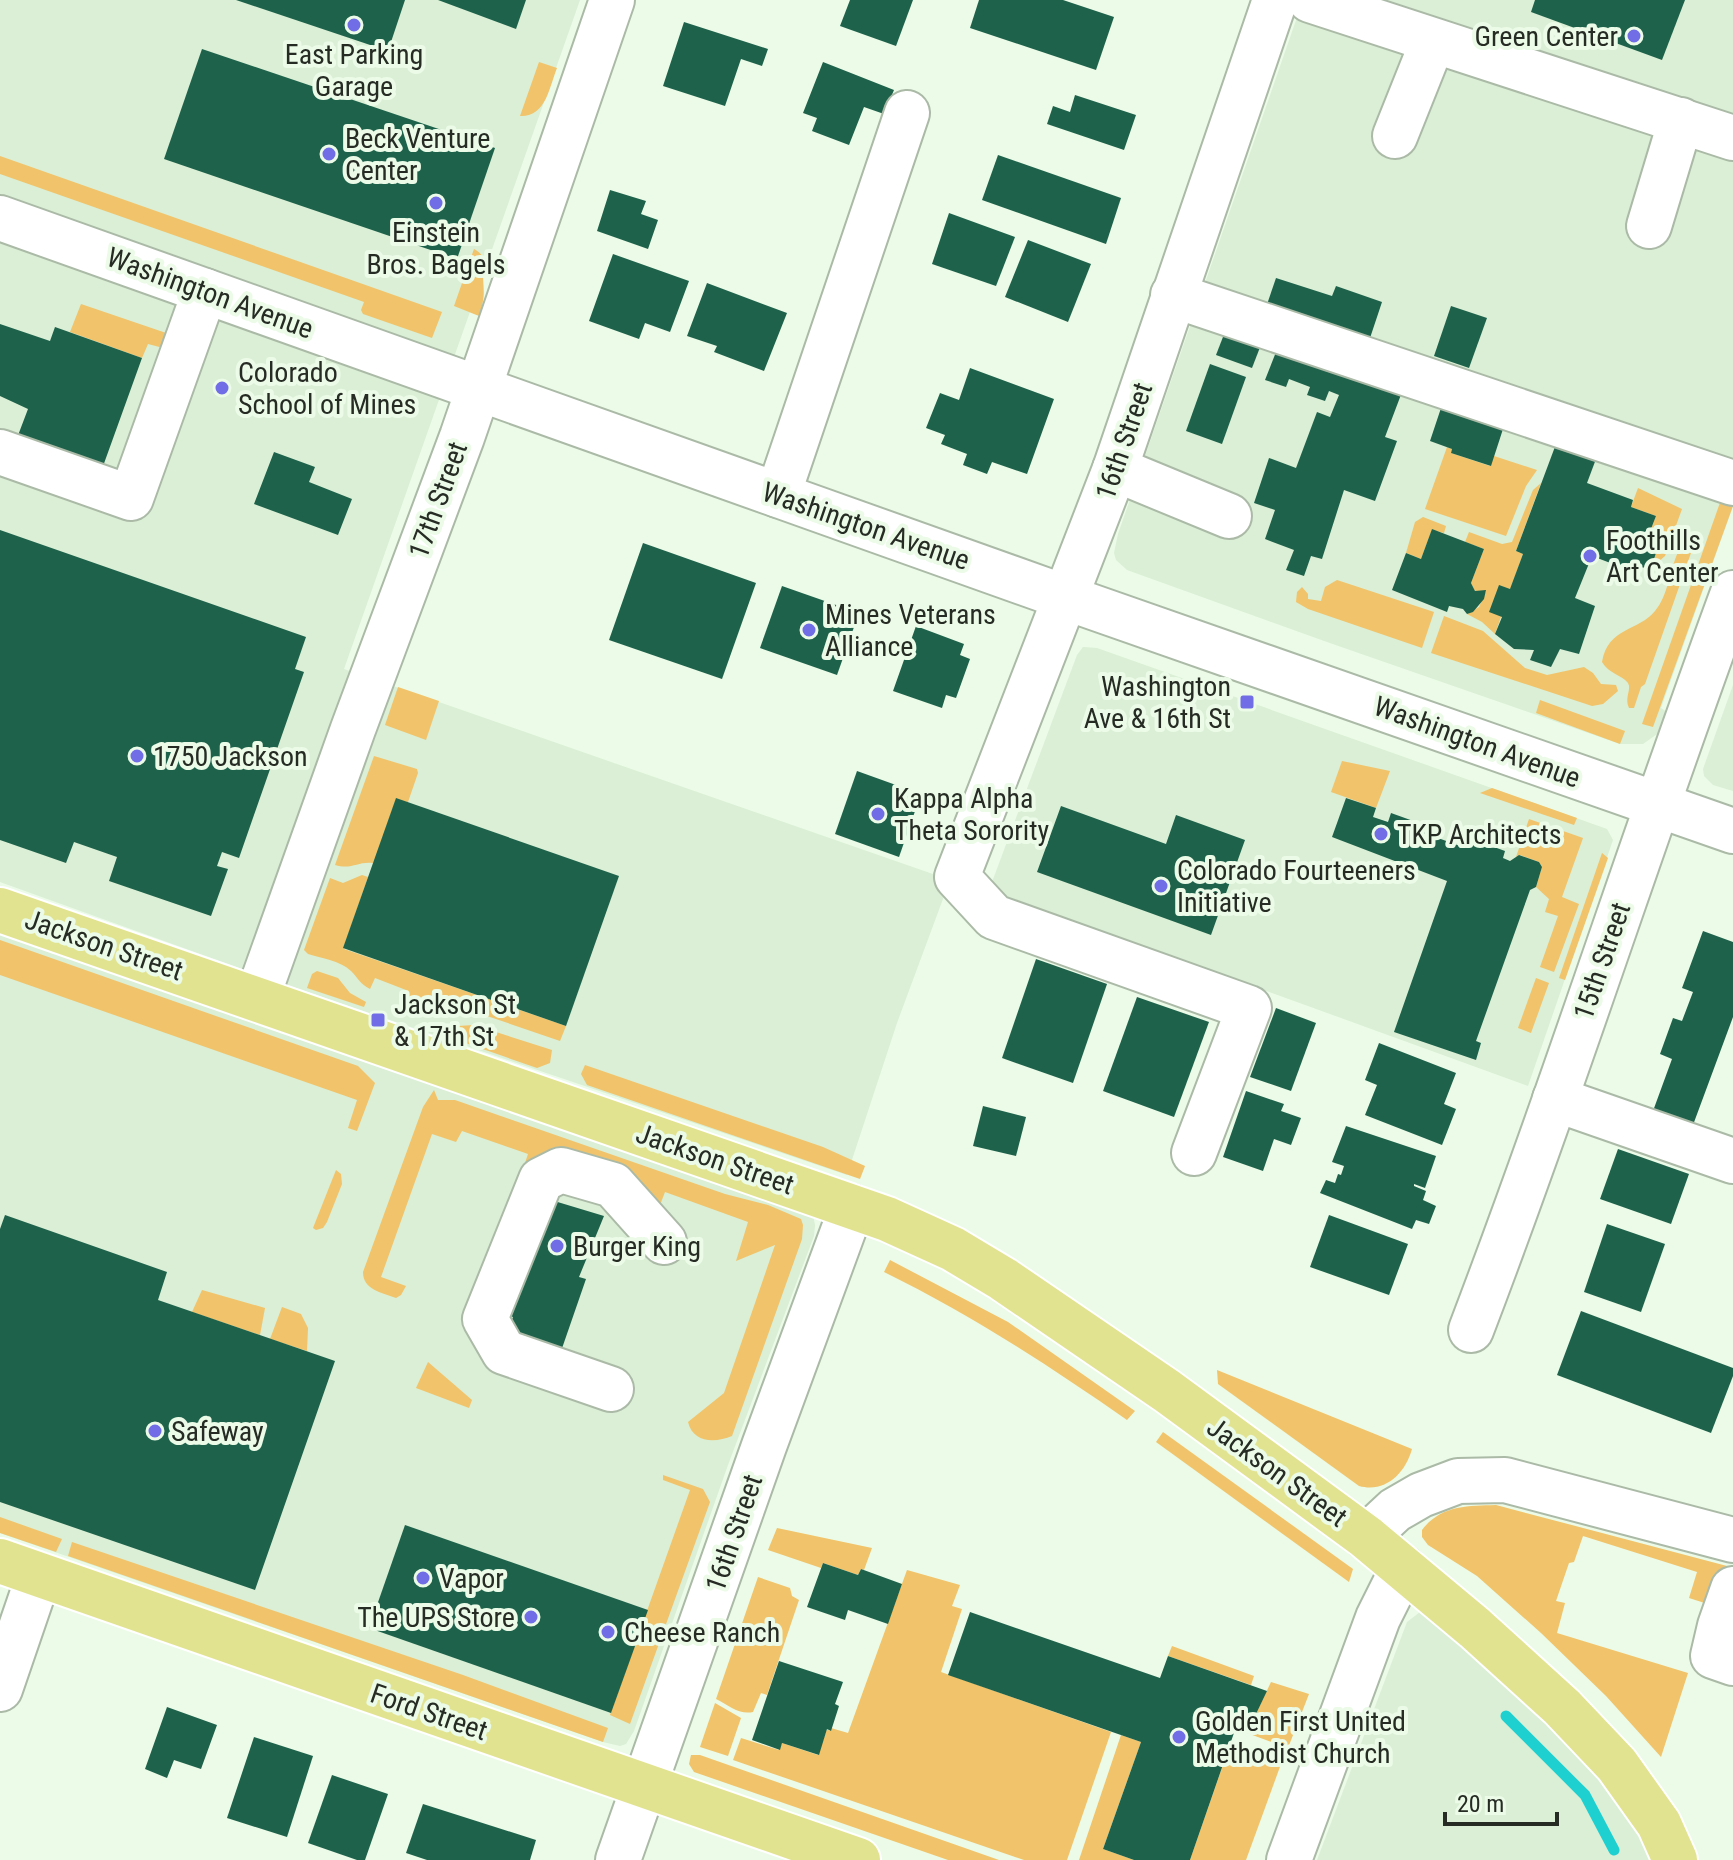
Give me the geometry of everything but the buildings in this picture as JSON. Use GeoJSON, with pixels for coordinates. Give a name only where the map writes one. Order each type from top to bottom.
{"type":"FeatureCollection","features":[{"type":"Feature","properties":{"kind":"main road","name":"Jackson Street"},"geometry":{"type":"LineString","coordinates":[[0,910],[887,1219],[953,1249],[1003,1279],[1167,1391],[1366,1537],[1475,1628],[1562,1707],[1617,1765],[1659,1824],[1675,1860]]}},
{"type":"Feature","properties":{"kind":"main road","name":"Ford Street"},"geometry":{"type":"LineString","coordinates":[[19,1568],[858,1860]]}},
{"type":"Feature","properties":{"kind":"street","name":"17th Street"},"geometry":{"type":"LineString","coordinates":[[257,998],[347,744],[462,437],[612,0]]}},
{"type":"Feature","properties":{"kind":"street","name":"16th Street"},"geometry":{"type":"LineString","coordinates":[[1194,1153],[1249,1008],[994,917],[957,877],[1115,469],[1275,0]]}},
{"type":"Feature","properties":{"kind":"street"},"geometry":{"type":"LineString","coordinates":[[1310,0],[1733,138]]}},
{"type":"Feature","properties":{"kind":"street"},"geometry":{"type":"LineString","coordinates":[[1395,136],[1433,41]]}},
{"type":"Feature","properties":{"kind":"street"},"geometry":{"type":"LineString","coordinates":[[778,495],[907,113]]}},
{"type":"Feature","properties":{"kind":"street"},"geometry":{"type":"LineString","coordinates":[[1649,226],[1681,120]]}},
{"type":"Feature","properties":{"kind":"street","name":"Washington Avenue"},"geometry":{"type":"LineString","coordinates":[[0,218],[1067,598],[1733,831]]}},
{"type":"Feature","properties":{"kind":"street"},"geometry":{"type":"LineString","coordinates":[[0,452],[131,498],[205,291]]}},
{"type":"Feature","properties":{"kind":"street"},"geometry":{"type":"LineString","coordinates":[[1173,295],[1733,483]]}},
{"type":"Feature","properties":{"kind":"street"},"geometry":{"type":"LineString","coordinates":[[1115,469],[1229,516]]}},
{"type":"Feature","properties":{"kind":"street","name":"15th Street"},"geometry":{"type":"LineString","coordinates":[[1471,1330],[1733,593]]}},
{"type":"Feature","properties":{"kind":"street"},"geometry":{"type":"LineString","coordinates":[[1555,1099],[1733,1161]]}},
{"type":"Feature","properties":{"kind":"street"},"geometry":{"type":"LineString","coordinates":[[611,1389],[504,1352],[485,1319],[541,1180],[561,1170],[613,1185],[664,1242]]}},
{"type":"Feature","properties":{"kind":"street","name":"16th Street"},"geometry":{"type":"LineString","coordinates":[[618,1860],[852,1207]]}},
{"type":"Feature","properties":{"kind":"street","name":"Jackson Street"},"geometry":{"type":"LineString","coordinates":[[1366,1537],[1395,1510],[1421,1495],[1458,1481],[1505,1480],[1733,1540]]}},
{"type":"Feature","properties":{"kind":"street"},"geometry":{"type":"LineString","coordinates":[[0,1689],[19,1568]]}},
{"type":"Feature","properties":{"kind":"street"},"geometry":{"type":"LineString","coordinates":[[1289,1860],[1378,1618],[1403,1568]]}},
{"type":"Feature","properties":{"kind":"street"},"geometry":{"type":"LineString","coordinates":[[1733,1589],[1713,1656],[1733,1663]]}},
{"type":"Feature","properties":{"kind":"shaded area","name":"Colorado School of Mines"},"geometry":{"type":"Polygon","coordinates":[[[0,0],[580,0],[344,669],[950,880],[897,1023],[847,1175],[284,984],[0,882],[0,0]]]}},
{"type":"Feature","properties":{"kind":"shaded area"},"geometry":{"type":"Polygon","coordinates":[[[1303,0],[1733,0],[1733,506],[1661,708],[1670,714],[1660,732],[1643,744],[1620,744],[1327,642],[1127,570],[1116,560],[1114,553],[1118,534],[1303,0]]]}},
{"type":"Feature","properties":{"kind":"shaded area"},"geometry":{"type":"Polygon","coordinates":[[[539,62],[557,68],[549,92],[536,112],[520,116],[539,62]]]}},
{"type":"Feature","properties":{"kind":"shaded area"},"geometry":{"type":"Polygon","coordinates":[[[0,156],[442,312],[432,338],[363,314],[364,302],[0,174],[0,156]]]}},
{"type":"Feature","properties":{"kind":"shaded area"},"geometry":{"type":"Polygon","coordinates":[[[474,249],[481,254],[483,261],[484,296],[479,316],[454,306],[474,249]]]}},
{"type":"Feature","properties":{"kind":"shaded area"},"geometry":{"type":"Polygon","coordinates":[[[81,304],[172,335],[167,349],[148,344],[142,358],[70,332],[81,304]]]}},
{"type":"Feature","properties":{"kind":"shaded area"},"geometry":{"type":"Polygon","coordinates":[[[1447,447],[1452,449],[1451,453],[1490,466],[1494,456],[1537,470],[1526,486],[1506,536],[1425,509],[1447,447]]]}},
{"type":"Feature","properties":{"kind":"shaded area"},"geometry":{"type":"Polygon","coordinates":[[[1541,483],[1516,551],[1523,554],[1495,634],[1467,614],[1479,607],[1486,591],[1475,591],[1471,583],[1484,549],[1465,542],[1469,532],[1502,544],[1512,542],[1533,490],[1541,483]]]}},
{"type":"Feature","properties":{"kind":"shaded area"},"geometry":{"type":"Polygon","coordinates":[[[1638,488],[1682,509],[1665,556],[1658,562],[1653,562],[1658,547],[1649,534],[1656,516],[1631,507],[1638,488]]]}},
{"type":"Feature","properties":{"kind":"shaded area"},"geometry":{"type":"Polygon","coordinates":[[[1722,497],[1733,499],[1733,506],[1653,727],[1642,724],[1722,497]]]}},
{"type":"Feature","properties":{"kind":"shaded area"},"geometry":{"type":"Polygon","coordinates":[[[1423,517],[1446,526],[1444,533],[1432,530],[1421,559],[1406,553],[1415,522],[1423,517]]]}},
{"type":"Feature","properties":{"kind":"shaded area"},"geometry":{"type":"Polygon","coordinates":[[[1684,548],[1692,550],[1645,684],[1634,708],[1629,708],[1629,685],[1602,662],[1605,651],[1617,636],[1655,611],[1666,590],[1678,552],[1684,548]]]}},
{"type":"Feature","properties":{"kind":"shaded area"},"geometry":{"type":"Polygon","coordinates":[[[1337,580],[1434,612],[1422,648],[1308,609],[1296,602],[1297,592],[1302,587],[1308,599],[1321,601],[1325,587],[1337,580]]]}},
{"type":"Feature","properties":{"kind":"shaded area"},"geometry":{"type":"Polygon","coordinates":[[[1444,616],[1483,631],[1525,668],[1547,675],[1584,667],[1601,684],[1616,685],[1618,691],[1603,704],[1592,706],[1431,653],[1444,616]]]}},
{"type":"Feature","properties":{"kind":"shaded area"},"geometry":{"type":"Polygon","coordinates":[[[1083,647],[1097,648],[1607,829],[1613,840],[1528,1086],[989,890],[1077,655],[1083,647]]]}},
{"type":"Feature","properties":{"kind":"shaded area"},"geometry":{"type":"Polygon","coordinates":[[[1733,685],[1733,791],[1713,785],[1704,776],[1703,769],[1733,685]]]}},
{"type":"Feature","properties":{"kind":"shaded area"},"geometry":{"type":"Polygon","coordinates":[[[398,687],[439,701],[426,740],[385,725],[398,687]]]}},
{"type":"Feature","properties":{"kind":"shaded area"},"geometry":{"type":"Polygon","coordinates":[[[1540,700],[1625,731],[1620,744],[1536,713],[1540,700]]]}},
{"type":"Feature","properties":{"kind":"shaded area"},"geometry":{"type":"Polygon","coordinates":[[[374,756],[417,769],[408,802],[373,863],[346,867],[335,865],[374,756]]]}},
{"type":"Feature","properties":{"kind":"shaded area"},"geometry":{"type":"Polygon","coordinates":[[[1342,761],[1390,771],[1376,808],[1331,792],[1342,761]]]}},
{"type":"Feature","properties":{"kind":"shaded area"},"geometry":{"type":"Polygon","coordinates":[[[1492,788],[1577,818],[1574,825],[1480,793],[1492,788]]]}},
{"type":"Feature","properties":{"kind":"shaded area"},"geometry":{"type":"Polygon","coordinates":[[[1529,819],[1583,838],[1562,897],[1579,904],[1554,972],[1540,967],[1558,916],[1545,912],[1549,899],[1536,887],[1542,867],[1539,862],[1520,855],[1516,857],[1529,819]]]}},
{"type":"Feature","properties":{"kind":"shaded area"},"geometry":{"type":"Polygon","coordinates":[[[1602,853],[1608,858],[1565,980],[1559,978],[1602,853]]]}},
{"type":"Feature","properties":{"kind":"shaded area"},"geometry":{"type":"Polygon","coordinates":[[[362,875],[368,877],[344,949],[566,1026],[560,1041],[490,1017],[469,1012],[446,1014],[403,1000],[406,990],[375,978],[370,989],[342,965],[308,954],[304,950],[330,878],[343,883],[362,875]]]}},
{"type":"Feature","properties":{"kind":"shaded area"},"geometry":{"type":"Polygon","coordinates":[[[0,924],[813,1215],[814,1236],[728,1465],[634,1731],[626,1744],[620,1746],[603,1742],[0,1533],[0,924]]]}},
{"type":"Feature","properties":{"kind":"shaded area"},"geometry":{"type":"Polygon","coordinates":[[[0,940],[358,1066],[375,1083],[357,1131],[348,1128],[357,1100],[0,975],[0,940]]]}},
{"type":"Feature","properties":{"kind":"shaded area"},"geometry":{"type":"Polygon","coordinates":[[[317,971],[338,978],[350,993],[366,1002],[364,1007],[307,988],[312,974],[317,971]]]}},
{"type":"Feature","properties":{"kind":"shaded area"},"geometry":{"type":"Polygon","coordinates":[[[1536,978],[1549,983],[1531,1033],[1518,1028],[1536,978]]]}},
{"type":"Feature","properties":{"kind":"shaded area"},"geometry":{"type":"Polygon","coordinates":[[[430,1024],[442,1027],[474,1025],[552,1050],[550,1063],[537,1068],[428,1030],[430,1024]]]}},
{"type":"Feature","properties":{"kind":"shaded area"},"geometry":{"type":"Polygon","coordinates":[[[585,1065],[823,1147],[865,1166],[860,1179],[587,1085],[581,1074],[585,1065]]]}},
{"type":"Feature","properties":{"kind":"shaded area"},"geometry":{"type":"Polygon","coordinates":[[[434,1090],[438,1100],[455,1100],[725,1194],[768,1205],[801,1219],[802,1239],[732,1436],[706,1440],[695,1434],[688,1422],[724,1393],[775,1245],[736,1261],[748,1222],[665,1192],[655,1218],[622,1179],[517,1187],[528,1154],[462,1131],[456,1142],[432,1134],[381,1277],[406,1286],[396,1298],[369,1287],[363,1272],[423,1107],[434,1090]]]}},
{"type":"Feature","properties":{"kind":"shaded area"},"geometry":{"type":"Polygon","coordinates":[[[336,1170],[341,1174],[342,1184],[327,1222],[323,1228],[316,1230],[313,1228],[336,1170]]]}},
{"type":"Feature","properties":{"kind":"shaded area"},"geometry":{"type":"Polygon","coordinates":[[[890,1260],[1008,1322],[1135,1411],[1127,1420],[1008,1341],[884,1272],[890,1260]]]}},
{"type":"Feature","properties":{"kind":"shaded area"},"geometry":{"type":"Polygon","coordinates":[[[202,1290],[265,1308],[260,1335],[192,1312],[202,1290]]]}},
{"type":"Feature","properties":{"kind":"shaded area"},"geometry":{"type":"Polygon","coordinates":[[[282,1307],[301,1314],[308,1328],[307,1351],[270,1339],[282,1307]]]}},
{"type":"Feature","properties":{"kind":"shaded area"},"geometry":{"type":"Polygon","coordinates":[[[428,1362],[472,1400],[469,1408],[416,1388],[428,1362]]]}},
{"type":"Feature","properties":{"kind":"shaded area"},"geometry":{"type":"Polygon","coordinates":[[[1217,1370],[1412,1449],[1409,1458],[1393,1480],[1377,1487],[1359,1486],[1218,1384],[1217,1370]]]}},
{"type":"Feature","properties":{"kind":"shaded area"},"geometry":{"type":"Polygon","coordinates":[[[1163,1432],[1353,1569],[1349,1582],[1156,1442],[1163,1432]]]}},
{"type":"Feature","properties":{"kind":"shaded area"},"geometry":{"type":"Polygon","coordinates":[[[663,1475],[703,1489],[710,1502],[630,1724],[610,1715],[690,1490],[663,1480],[663,1475]]]}},
{"type":"Feature","properties":{"kind":"shaded area"},"geometry":{"type":"Polygon","coordinates":[[[1496,1505],[1727,1566],[1714,1606],[1689,1598],[1697,1572],[1583,1536],[1574,1562],[1569,1563],[1556,1601],[1565,1603],[1557,1633],[1688,1673],[1661,1757],[1606,1696],[1541,1633],[1477,1576],[1428,1545],[1422,1537],[1422,1530],[1429,1522],[1446,1511],[1496,1505]]]}},
{"type":"Feature","properties":{"kind":"shaded area"},"geometry":{"type":"Polygon","coordinates":[[[0,1517],[62,1539],[56,1552],[0,1533],[0,1517]]]}},
{"type":"Feature","properties":{"kind":"shaded area"},"geometry":{"type":"Polygon","coordinates":[[[777,1528],[872,1548],[864,1570],[861,1569],[858,1575],[823,1563],[821,1568],[768,1550],[777,1528]]]}},
{"type":"Feature","properties":{"kind":"shaded area"},"geometry":{"type":"Polygon","coordinates":[[[72,1542],[463,1675],[608,1728],[603,1742],[68,1556],[72,1542]]]}},
{"type":"Feature","properties":{"kind":"shaded area"},"geometry":{"type":"Polygon","coordinates":[[[907,1570],[960,1585],[952,1606],[962,1609],[941,1672],[1111,1732],[1067,1860],[1024,1860],[733,1760],[741,1738],[779,1750],[782,1743],[818,1755],[827,1729],[848,1733],[907,1570]]]}},
{"type":"Feature","properties":{"kind":"shaded area"},"geometry":{"type":"Polygon","coordinates":[[[758,1577],[790,1588],[792,1596],[799,1600],[767,1695],[761,1693],[753,1712],[748,1713],[716,1699],[758,1577]]]}},
{"type":"Feature","properties":{"kind":"shaded area"},"geometry":{"type":"Polygon","coordinates":[[[1420,1612],[1430,1614],[1608,1778],[1658,1860],[1317,1860],[1407,1622],[1420,1612]]]}},
{"type":"Feature","properties":{"kind":"shaded area"},"geometry":{"type":"Polygon","coordinates":[[[1172,1646],[1254,1676],[1251,1685],[1168,1656],[1172,1646]]]}},
{"type":"Feature","properties":{"kind":"shaded area"},"geometry":{"type":"Polygon","coordinates":[[[1271,1682],[1309,1694],[1288,1748],[1247,1733],[1271,1682]]]}},
{"type":"Feature","properties":{"kind":"shaded area"},"geometry":{"type":"Polygon","coordinates":[[[715,1703],[741,1718],[728,1756],[700,1747],[715,1703]]]}},
{"type":"Feature","properties":{"kind":"shaded area"},"geometry":{"type":"Polygon","coordinates":[[[1121,1735],[1141,1742],[1103,1849],[1134,1860],[1079,1860],[1121,1735]]]}},
{"type":"Feature","properties":{"kind":"shaded area"},"geometry":{"type":"Polygon","coordinates":[[[1230,1745],[1281,1764],[1246,1860],[1190,1860],[1230,1745]]]}},
{"type":"Feature","properties":{"kind":"shaded area"},"geometry":{"type":"Polygon","coordinates":[[[691,1755],[700,1755],[999,1860],[948,1860],[694,1772],[689,1764],[691,1755]]]}},
{"type":"Feature","properties":{"kind":"waterway"},"geometry":{"type":"LineString","coordinates":[[1506,1716],[1585,1795],[1614,1850]]}},
{"type":"Feature","properties":{"kind":"place","name":"East Parking Garage"},"geometry":{"type":"Point","coordinates":[354,25]}},
{"type":"Feature","properties":{"kind":"place","name":"Green Center"},"geometry":{"type":"Point","coordinates":[1634,36]}},
{"type":"Feature","properties":{"kind":"place","name":"Beck Venture Center"},"geometry":{"type":"Point","coordinates":[329,154]}},
{"type":"Feature","properties":{"kind":"place","name":"Einstein Bros. Bagels"},"geometry":{"type":"Point","coordinates":[436,203]}},
{"type":"Feature","properties":{"kind":"place","name":"Colorado School of Mines"},"geometry":{"type":"Point","coordinates":[222,388]}},
{"type":"Feature","properties":{"kind":"place","name":"Foothills Art Center"},"geometry":{"type":"Point","coordinates":[1590,556]}},
{"type":"Feature","properties":{"kind":"place","name":"Mines Veterans Alliance"},"geometry":{"type":"Point","coordinates":[809,630]}},
{"type":"Feature","properties":{"kind":"place","name":"Washington Ave & 16th St"},"geometry":{"type":"Point","coordinates":[1247,702]}},
{"type":"Feature","properties":{"kind":"place","name":"1750 Jackson"},"geometry":{"type":"Point","coordinates":[137,756]}},
{"type":"Feature","properties":{"kind":"place","name":"Kappa Alpha Theta Sorority"},"geometry":{"type":"Point","coordinates":[878,814]}},
{"type":"Feature","properties":{"kind":"place","name":"TKP Architects"},"geometry":{"type":"Point","coordinates":[1381,834]}},
{"type":"Feature","properties":{"kind":"place","name":"Colorado Fourteeners Initiative"},"geometry":{"type":"Point","coordinates":[1161,886]}},
{"type":"Feature","properties":{"kind":"place","name":"Jackson St & 17th St"},"geometry":{"type":"Point","coordinates":[378,1020]}},
{"type":"Feature","properties":{"kind":"place","name":"Burger King"},"geometry":{"type":"Point","coordinates":[557,1246]}},
{"type":"Feature","properties":{"kind":"place","name":"Safeway"},"geometry":{"type":"Point","coordinates":[155,1431]}},
{"type":"Feature","properties":{"kind":"place","name":"Vapor"},"geometry":{"type":"Point","coordinates":[423,1578]}},
{"type":"Feature","properties":{"kind":"place","name":"The UPS Store"},"geometry":{"type":"Point","coordinates":[531,1617]}},
{"type":"Feature","properties":{"kind":"place","name":"Cheese Ranch"},"geometry":{"type":"Point","coordinates":[608,1632]}},
{"type":"Feature","properties":{"kind":"place","name":"Golden First United Methodist Church"},"geometry":{"type":"Point","coordinates":[1179,1737]}}]}
